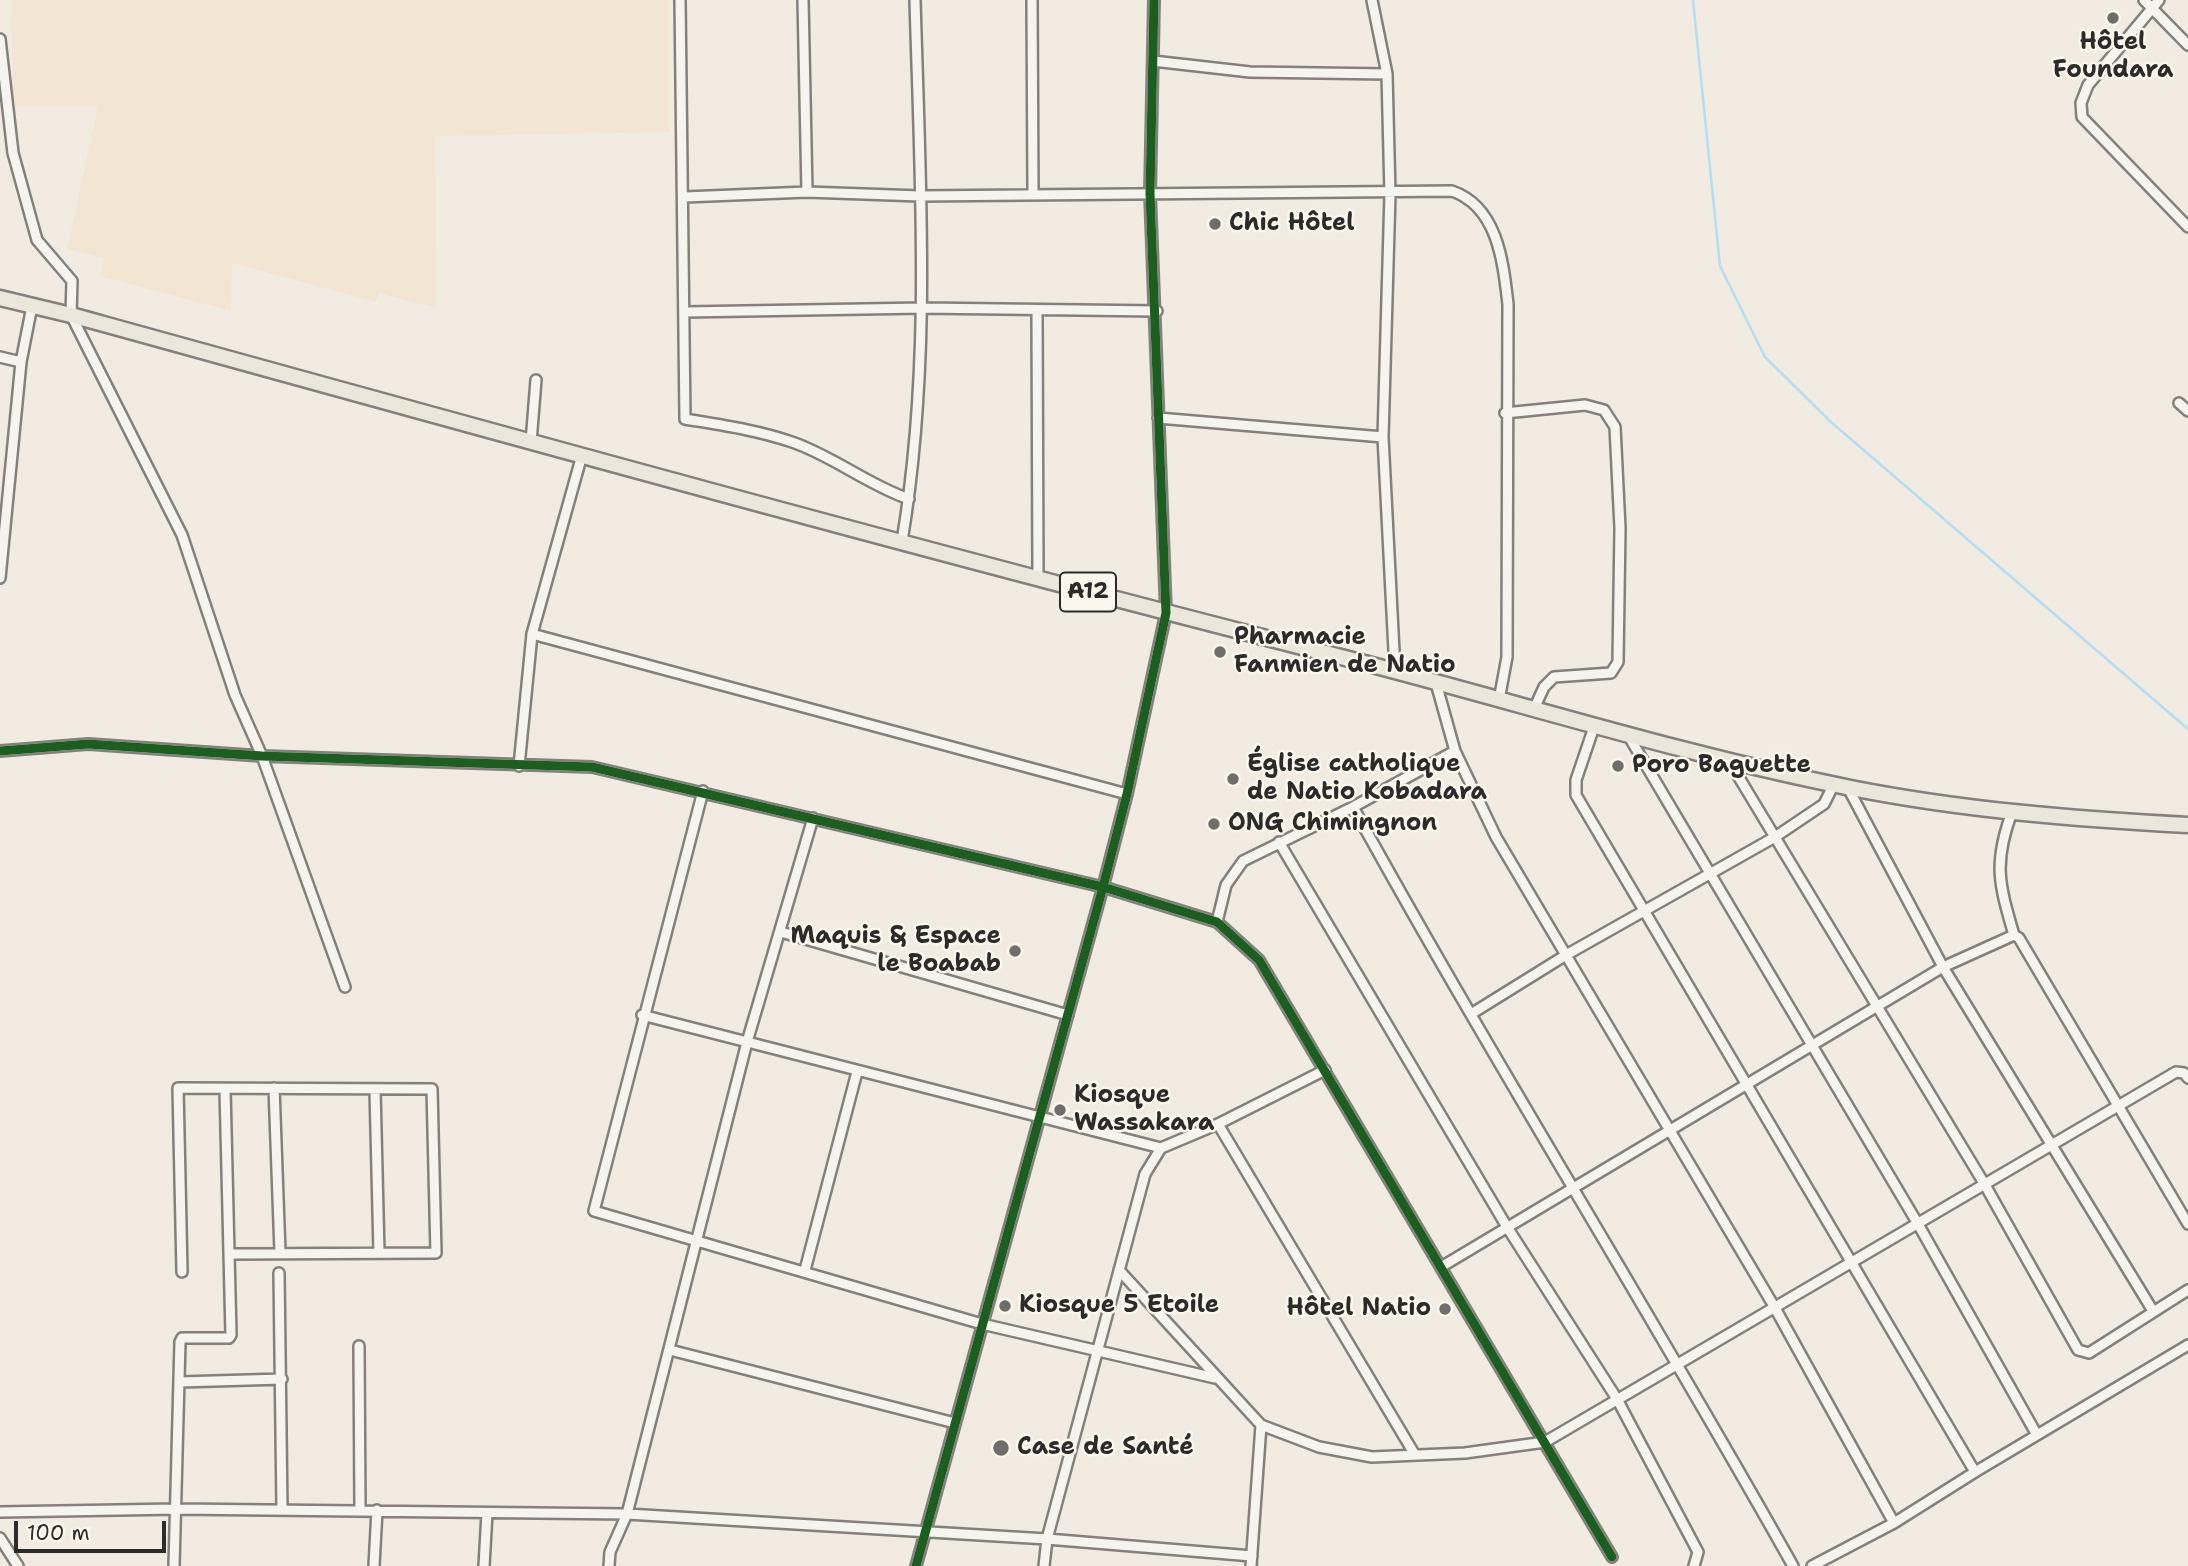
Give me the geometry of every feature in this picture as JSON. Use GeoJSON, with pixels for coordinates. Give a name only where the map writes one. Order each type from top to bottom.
{"type":"FeatureCollection","features":[{"type":"Feature","properties":{"kind":"main road","name":"A12"},"geometry":{"type":"LineString","coordinates":[[0,298],[71,315],[1038,579],[1729,761],[1841,786],[2012,812],[2188,825]]}},
{"type":"Feature","properties":{"kind":"street"},"geometry":{"type":"LineString","coordinates":[[680,0],[685,197],[685,419],[734,427],[793,442],[888,492],[909,499]]}},
{"type":"Feature","properties":{"kind":"street"},"geometry":{"type":"LineString","coordinates":[[803,0],[807,192]]}},
{"type":"Feature","properties":{"kind":"street"},"geometry":{"type":"LineString","coordinates":[[902,541],[909,499],[923,308],[915,0]]}},
{"type":"Feature","properties":{"kind":"street"},"geometry":{"type":"LineString","coordinates":[[1032,0],[1033,193]]}},
{"type":"Feature","properties":{"kind":"street"},"geometry":{"type":"LineString","coordinates":[[916,1566],[1103,887],[1127,794],[1166,613],[1158,418],[1157,311],[1150,193],[1154,0]]}},
{"type":"Feature","properties":{"kind":"street"},"geometry":{"type":"LineString","coordinates":[[1372,0],[1387,74],[1390,194],[1383,436],[1395,671]]}},
{"type":"Feature","properties":{"kind":"street"},"geometry":{"type":"LineString","coordinates":[[2144,0],[2188,45]]}},
{"type":"Feature","properties":{"kind":"street"},"geometry":{"type":"LineString","coordinates":[[2160,0],[2088,85],[2081,103],[2082,117],[2188,227]]}},
{"type":"Feature","properties":{"kind":"street"},"geometry":{"type":"LineString","coordinates":[[0,39],[1,78],[13,153],[37,240],[72,281],[71,315],[182,535],[235,695],[262,756],[345,987]]}},
{"type":"Feature","properties":{"kind":"street"},"geometry":{"type":"LineString","coordinates":[[1153,61],[1250,72],[1387,74]]}},
{"type":"Feature","properties":{"kind":"street"},"geometry":{"type":"LineString","coordinates":[[685,197],[807,192],[920,196],[1033,193],[1390,194],[1452,191],[1469,197],[1489,225],[1502,251],[1508,304],[1507,657],[1499,701]]}},
{"type":"Feature","properties":{"kind":"street"},"geometry":{"type":"LineString","coordinates":[[0,578],[21,362],[32,306]]}},
{"type":"Feature","properties":{"kind":"street"},"geometry":{"type":"LineString","coordinates":[[685,312],[923,308],[1157,311]]}},
{"type":"Feature","properties":{"kind":"street"},"geometry":{"type":"LineString","coordinates":[[1037,311],[1038,579]]}},
{"type":"Feature","properties":{"kind":"street"},"geometry":{"type":"LineString","coordinates":[[0,357],[21,362]]}},
{"type":"Feature","properties":{"kind":"street"},"geometry":{"type":"LineString","coordinates":[[531,442],[536,380]]}},
{"type":"Feature","properties":{"kind":"street"},"geometry":{"type":"LineString","coordinates":[[2179,403],[2188,411]]}},
{"type":"Feature","properties":{"kind":"street"},"geometry":{"type":"LineString","coordinates":[[1506,413],[1585,405],[1604,410],[1615,427],[1620,528],[1618,662],[1611,673],[1593,677],[1553,677],[1544,687],[1534,709]]}},
{"type":"Feature","properties":{"kind":"street"},"geometry":{"type":"LineString","coordinates":[[1158,418],[1383,436]]}},
{"type":"Feature","properties":{"kind":"street"},"geometry":{"type":"LineString","coordinates":[[519,766],[532,634],[582,455]]}},
{"type":"Feature","properties":{"kind":"street"},"geometry":{"type":"LineString","coordinates":[[532,634],[1127,794]]}},
{"type":"Feature","properties":{"kind":"street"},"geometry":{"type":"LineString","coordinates":[[1436,683],[1455,751],[1496,837],[1774,1308],[1894,1523]]}},
{"type":"Feature","properties":{"kind":"street"},"geometry":{"type":"LineString","coordinates":[[1595,724],[1576,780],[1576,795],[1745,1086],[1853,1262],[1975,1472]]}},
{"type":"Feature","properties":{"kind":"street"},"geometry":{"type":"LineString","coordinates":[[1627,733],[1918,1224],[2037,1435]]}},
{"type":"Feature","properties":{"kind":"street"},"geometry":{"type":"LineString","coordinates":[[0,751],[88,744],[262,756],[592,767],[1103,887],[1217,922],[1259,960],[1612,1557]]}},
{"type":"Feature","properties":{"kind":"street"},"geometry":{"type":"LineString","coordinates":[[1217,922],[1226,886],[1243,861],[1353,807],[1455,751]]}},
{"type":"Feature","properties":{"kind":"street"},"geometry":{"type":"LineString","coordinates":[[1729,761],[1984,1185],[2078,1350],[2089,1353],[2188,1290]]}},
{"type":"Feature","properties":{"kind":"street"},"geometry":{"type":"LineString","coordinates":[[1471,1014],[1566,955],[1775,837],[1824,804],[1841,786],[1943,967],[2153,1311]]}},
{"type":"Feature","properties":{"kind":"street"},"geometry":{"type":"LineString","coordinates":[[703,791],[642,1015],[594,1211],[805,1270],[982,1324],[1217,1378]]}},
{"type":"Feature","properties":{"kind":"street"},"geometry":{"type":"LineString","coordinates":[[1353,807],[1572,1187],[1679,1364],[1793,1566]]}},
{"type":"Feature","properties":{"kind":"street"},"geometry":{"type":"LineString","coordinates":[[2012,812],[1999,846],[2000,890],[2014,935]]}},
{"type":"Feature","properties":{"kind":"street"},"geometry":{"type":"LineString","coordinates":[[609,1566],[610,1552],[626,1514],[670,1350],[747,1042],[813,818]]}},
{"type":"Feature","properties":{"kind":"street"},"geometry":{"type":"LineString","coordinates":[[1279,842],[1507,1227],[1617,1399],[1698,1552],[1695,1566]]}},
{"type":"Feature","properties":{"kind":"street"},"geometry":{"type":"LineString","coordinates":[[781,932],[1068,1015]]}},
{"type":"Feature","properties":{"kind":"street"},"geometry":{"type":"LineString","coordinates":[[1441,1267],[1943,967],[2014,935],[2020,937],[2188,1224]]}},
{"type":"Feature","properties":{"kind":"street"},"geometry":{"type":"LineString","coordinates":[[642,1015],[1161,1148]]}},
{"type":"Feature","properties":{"kind":"street"},"geometry":{"type":"LineString","coordinates":[[1044,1566],[1046,1539],[1144,1174],[1161,1148],[1218,1124],[1325,1070]]}},
{"type":"Feature","properties":{"kind":"street"},"geometry":{"type":"LineString","coordinates":[[805,1270],[857,1072]]}},
{"type":"Feature","properties":{"kind":"street"},"geometry":{"type":"LineString","coordinates":[[1119,1270],[1261,1425],[1319,1447],[1372,1457],[1465,1453],[1545,1442],[2176,1072],[2188,1078]]}},
{"type":"Feature","properties":{"kind":"street"},"geometry":{"type":"LineString","coordinates":[[182,1272],[178,1088],[432,1089],[436,1253],[230,1254]]}},
{"type":"Feature","properties":{"kind":"street"},"geometry":{"type":"LineString","coordinates":[[274,1088],[280,1252]]}},
{"type":"Feature","properties":{"kind":"street"},"geometry":{"type":"LineString","coordinates":[[174,1566],[182,1338],[229,1338],[231,1335],[225,1089]]}},
{"type":"Feature","properties":{"kind":"street"},"geometry":{"type":"LineString","coordinates":[[375,1090],[379,1253]]}},
{"type":"Feature","properties":{"kind":"street"},"geometry":{"type":"LineString","coordinates":[[1218,1124],[1415,1455]]}},
{"type":"Feature","properties":{"kind":"street"},"geometry":{"type":"LineString","coordinates":[[279,1273],[282,1510]]}},
{"type":"Feature","properties":{"kind":"street"},"geometry":{"type":"LineString","coordinates":[[1811,1566],[1894,1523],[2188,1345]]}},
{"type":"Feature","properties":{"kind":"street"},"geometry":{"type":"LineString","coordinates":[[359,1346],[360,1510]]}},
{"type":"Feature","properties":{"kind":"street"},"geometry":{"type":"LineString","coordinates":[[670,1350],[955,1423]]}},
{"type":"Feature","properties":{"kind":"street"},"geometry":{"type":"LineString","coordinates":[[180,1382],[282,1380]]}},
{"type":"Feature","properties":{"kind":"street"},"geometry":{"type":"LineString","coordinates":[[0,1511],[177,1509],[626,1514],[1046,1539],[1252,1561],[1261,1425]]}},
{"type":"Feature","properties":{"kind":"street"},"geometry":{"type":"LineString","coordinates":[[374,1566],[377,1510]]}},
{"type":"Feature","properties":{"kind":"street"},"geometry":{"type":"LineString","coordinates":[[484,1566],[487,1514]]}},
{"type":"Feature","properties":{"kind":"street"},"geometry":{"type":"LineString","coordinates":[[0,1538],[18,1566]]}},
{"type":"Feature","properties":{"kind":"shaded area"},"geometry":{"type":"Polygon","coordinates":[[[11,0],[669,0],[669,132],[435,136],[436,308],[379,293],[376,302],[232,263],[231,311],[100,276],[104,258],[67,249],[98,106],[13,106],[11,0]]]}},
{"type":"Feature","properties":{"kind":"waterway"},"geometry":{"type":"LineString","coordinates":[[1693,0],[1720,266],[1765,357],[1831,422],[2188,729]]}},
{"type":"Feature","properties":{"kind":"cycle path"},"geometry":{"type":"LineString","coordinates":[[916,1566],[1103,887],[1127,794],[1166,613],[1150,193],[1154,0]]}},
{"type":"Feature","properties":{"kind":"cycle path"},"geometry":{"type":"LineString","coordinates":[[0,751],[88,744],[262,756],[592,767],[1103,887],[1217,922],[1259,960],[1612,1557]]}},
{"type":"Feature","properties":{"kind":"place","name":"Hôtel Foundara"},"geometry":{"type":"Point","coordinates":[2113,18]}},
{"type":"Feature","properties":{"kind":"place","name":"Chic Hôtel"},"geometry":{"type":"Point","coordinates":[1215,224]}},
{"type":"Feature","properties":{"kind":"place","name":"Pharmacie Fanmien de Natio"},"geometry":{"type":"Point","coordinates":[1220,652]}},
{"type":"Feature","properties":{"kind":"place","name":"Poro Baguette"},"geometry":{"type":"Point","coordinates":[1618,766]}},
{"type":"Feature","properties":{"kind":"place","name":"Église catholique de Natio Kobadara"},"geometry":{"type":"Point","coordinates":[1233,779]}},
{"type":"Feature","properties":{"kind":"place","name":"ONG Chimingnon"},"geometry":{"type":"Point","coordinates":[1214,824]}},
{"type":"Feature","properties":{"kind":"place","name":"Maquis & Espace le Boabab"},"geometry":{"type":"Point","coordinates":[1015,951]}},
{"type":"Feature","properties":{"kind":"place","name":"Kiosque Wassakara"},"geometry":{"type":"Point","coordinates":[1060,1110]}},
{"type":"Feature","properties":{"kind":"place","name":"Kiosque 5 Etoile"},"geometry":{"type":"Point","coordinates":[1005,1306]}},
{"type":"Feature","properties":{"kind":"place","name":"Hôtel Natio"},"geometry":{"type":"Point","coordinates":[1445,1309]}},
{"type":"Feature","properties":{"kind":"place","name":"Case de Santé"},"geometry":{"type":"Point","coordinates":[1001,1448]}}]}
